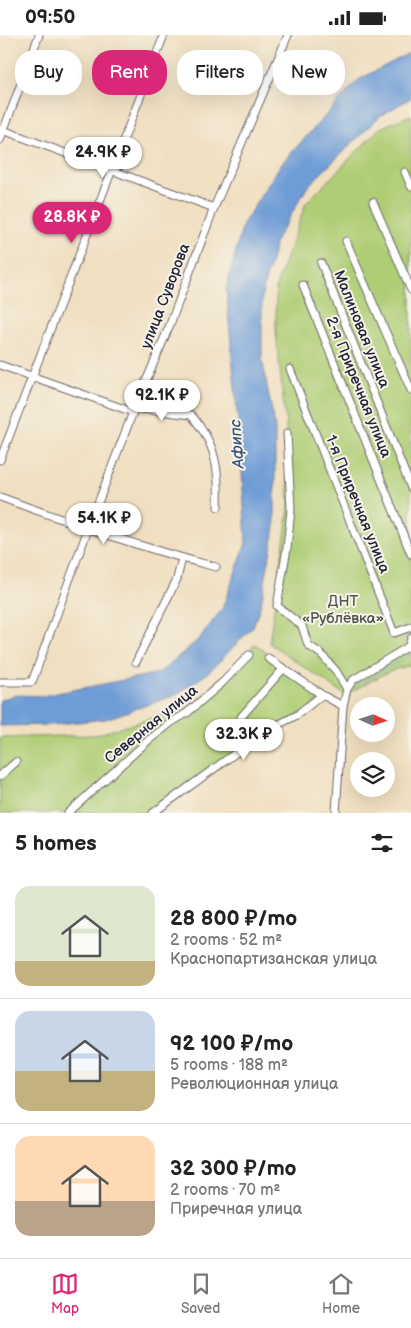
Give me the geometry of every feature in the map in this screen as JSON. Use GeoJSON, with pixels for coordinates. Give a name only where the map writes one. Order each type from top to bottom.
{"type":"FeatureCollection","features":[{"type":"Feature","properties":{"kind":"street"},"geometry":{"type":"LineString","coordinates":[[0,140],[2,129],[39,35]]}},
{"type":"Feature","properties":{"kind":"street"},"geometry":{"type":"LineString","coordinates":[[0,460],[164,35]]}},
{"type":"Feature","properties":{"kind":"street","name":"улица Суворова"},"geometry":{"type":"LineString","coordinates":[[0,682],[32,682],[134,410],[169,327],[214,208],[288,35]]}},
{"type":"Feature","properties":{"kind":"street"},"geometry":{"type":"LineString","coordinates":[[2,129],[214,208]]}},
{"type":"Feature","properties":{"kind":"street"},"geometry":{"type":"LineString","coordinates":[[405,172],[411,186]]}},
{"type":"Feature","properties":{"kind":"street"},"geometry":{"type":"LineString","coordinates":[[373,202],[411,290]]}},
{"type":"Feature","properties":{"kind":"street"},"geometry":{"type":"LineString","coordinates":[[346,241],[411,390]]}},
{"type":"Feature","properties":{"kind":"street","name":"Малиновая улица"},"geometry":{"type":"LineString","coordinates":[[321,263],[411,488]]}},
{"type":"Feature","properties":{"kind":"street","name":"2-я Приречная улица"},"geometry":{"type":"LineString","coordinates":[[304,285],[411,554]]}},
{"type":"Feature","properties":{"kind":"street"},"geometry":{"type":"LineString","coordinates":[[0,365],[134,410],[191,415],[206,435],[215,458],[219,489],[218,507]]}},
{"type":"Feature","properties":{"kind":"street","name":"1-я Приречная улица"},"geometry":{"type":"LineString","coordinates":[[290,369],[394,633],[411,627]]}},
{"type":"Feature","properties":{"kind":"street"},"geometry":{"type":"LineString","coordinates":[[287,433],[291,509],[287,548],[277,607],[302,627],[308,645],[321,654],[336,671],[347,689]]}},
{"type":"Feature","properties":{"kind":"street"},"geometry":{"type":"LineString","coordinates":[[0,497],[88,529],[216,567]]}},
{"type":"Feature","properties":{"kind":"street"},"geometry":{"type":"LineString","coordinates":[[136,662],[177,579],[182,558]]}},
{"type":"Feature","properties":{"kind":"street"},"geometry":{"type":"LineString","coordinates":[[336,813],[343,706],[347,689],[353,680],[410,646],[411,638]]}},
{"type":"Feature","properties":{"kind":"street","name":"Северная улица"},"geometry":{"type":"LineString","coordinates":[[68,813],[150,739],[186,713],[223,682],[249,655]]}},
{"type":"Feature","properties":{"kind":"street"},"geometry":{"type":"LineString","coordinates":[[268,658],[322,695],[343,706]]}},
{"type":"Feature","properties":{"kind":"street"},"geometry":{"type":"LineString","coordinates":[[241,717],[283,669]]}},
{"type":"Feature","properties":{"kind":"street"},"geometry":{"type":"LineString","coordinates":[[154,813],[266,731],[297,715],[322,695]]}},
{"type":"Feature","properties":{"kind":"street"},"geometry":{"type":"LineString","coordinates":[[0,776],[16,762]]}},
{"type":"Feature","properties":{"kind":"green space","name":"ДНТ «Рублёвка»"},"geometry":{"type":"Polygon","coordinates":[[[411,115],[411,665],[390,671],[345,695],[269,643],[289,508],[286,426],[276,333],[276,286],[306,203],[380,128],[411,115]]]}},
{"type":"Feature","properties":{"kind":"green space"},"geometry":{"type":"Polygon","coordinates":[[[255,644],[326,696],[298,716],[257,740],[156,813],[0,813],[0,738],[95,735],[190,707],[227,674],[255,644]]]}},
{"type":"Feature","properties":{"kind":"water","name":"Афипс"},"geometry":{"type":"Polygon","coordinates":[[[411,52],[411,98],[380,116],[308,186],[277,238],[262,294],[262,358],[275,428],[275,527],[261,604],[253,627],[207,674],[176,695],[106,719],[50,725],[0,726],[0,700],[15,695],[42,696],[159,673],[200,638],[222,609],[246,543],[241,455],[226,289],[243,224],[281,164],[358,80],[411,52]]]}},
{"type":"Feature","properties":{"kind":"waterway"},"geometry":{"type":"LineString","coordinates":[[357,685],[411,654]]}}]}
